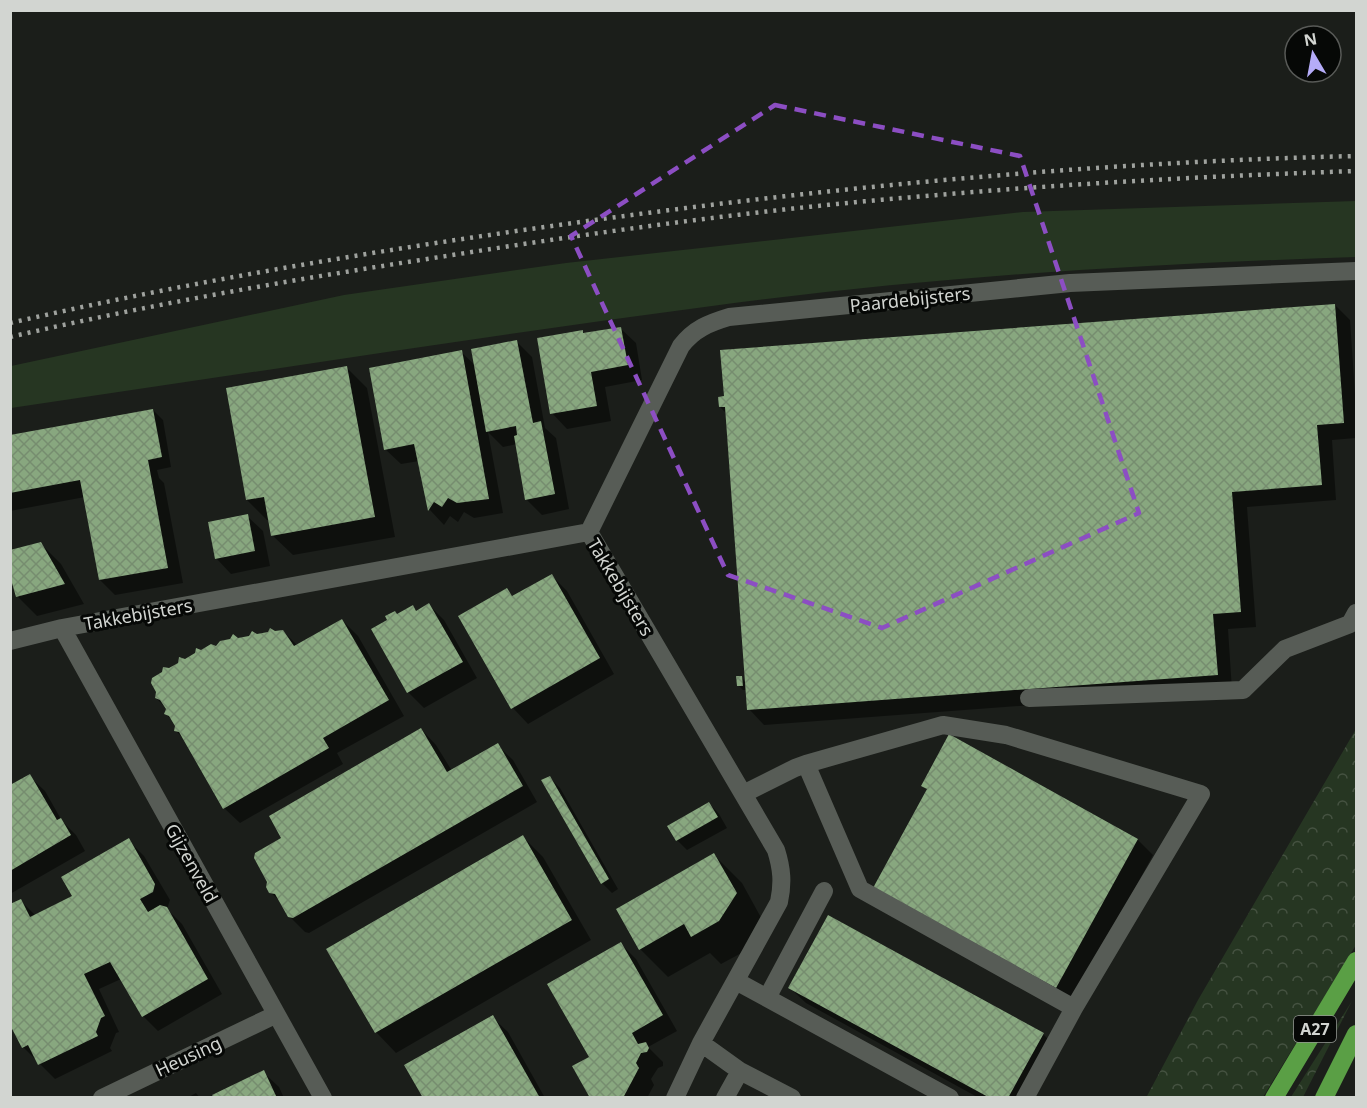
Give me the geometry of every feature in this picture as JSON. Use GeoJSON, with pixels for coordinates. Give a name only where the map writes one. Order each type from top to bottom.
{"type":"FeatureCollection","features":[{"type":"Feature","properties":{"kind":"highway","name":"A27"},"geometry":{"type":"LineString","coordinates":[[1274,1098],[1356,961]]}},
{"type":"Feature","properties":{"kind":"highway","name":"A27"},"geometry":{"type":"LineString","coordinates":[[1324,1098],[1356,1034]]}},
{"type":"Feature","properties":{"kind":"street","name":"Paardebijsters"},"geometry":{"type":"LineString","coordinates":[[589,532],[681,346],[698,328],[713,322],[729,317],[1070,283],[1356,271]]}},
{"type":"Feature","properties":{"kind":"street","name":"Takkebijsters"},"geometry":{"type":"LineString","coordinates":[[10,641],[62,628],[589,532],[776,850],[782,868],[783,885],[779,902],[701,1043],[675,1098]]}},
{"type":"Feature","properties":{"kind":"street"},"geometry":{"type":"LineString","coordinates":[[1029,698],[1244,690],[1286,649],[1350,624],[1356,613]]}},
{"type":"Feature","properties":{"kind":"street","name":"Gijzenveld"},"geometry":{"type":"LineString","coordinates":[[62,628],[323,1098]]}},
{"type":"Feature","properties":{"kind":"street"},"geometry":{"type":"LineString","coordinates":[[742,794],[806,764],[943,725],[1006,735],[1201,794],[1074,1008],[1025,1098]]}},
{"type":"Feature","properties":{"kind":"street"},"geometry":{"type":"LineString","coordinates":[[806,764],[860,888],[1074,1008]]}},
{"type":"Feature","properties":{"kind":"street"},"geometry":{"type":"LineString","coordinates":[[767,998],[824,891]]}},
{"type":"Feature","properties":{"kind":"street"},"geometry":{"type":"LineString","coordinates":[[736,981],[950,1098]]}},
{"type":"Feature","properties":{"kind":"street","name":"Heusing"},"geometry":{"type":"LineString","coordinates":[[102,1098],[275,1015]]}},
{"type":"Feature","properties":{"kind":"street"},"geometry":{"type":"LineString","coordinates":[[701,1043],[740,1071],[792,1098]]}},
{"type":"Feature","properties":{"kind":"street"},"geometry":{"type":"LineString","coordinates":[[726,1098],[740,1071]]}},
{"type":"Feature","properties":{"kind":"highlighted area"},"geometry":{"type":"Polygon","coordinates":[[[775,105],[1020,156],[1139,513],[882,628],[728,575],[571,236],[775,105]]]}},
{"type":"Feature","properties":{"kind":"green space"},"geometry":{"type":"Polygon","coordinates":[[[1356,201],[1356,257],[1033,273],[872,287],[537,330],[11,408],[11,366],[344,295],[566,263],[1023,212],[1356,201]]]}},
{"type":"Feature","properties":{"kind":"green space"},"geometry":{"type":"Polygon","coordinates":[[[1356,729],[1356,945],[1263,1097],[1146,1098],[1198,1000],[1356,729]]]}},
{"type":"Feature","properties":{"kind":"green space"},"geometry":{"type":"Polygon","coordinates":[[[1352,1001],[1303,1097],[1291,1097],[1352,1001]]]}},
{"type":"Feature","properties":{"kind":"building"},"geometry":{"type":"Polygon","coordinates":[[[1335,304],[1344,423],[1317,425],[1322,485],[1232,492],[1241,612],[1213,614],[1218,675],[747,710],[725,407],[719,407],[718,397],[724,396],[720,350],[1335,304]]]}},
{"type":"Feature","properties":{"kind":"building"},"geometry":{"type":"Polygon","coordinates":[[[621,327],[628,365],[591,372],[597,406],[550,414],[537,338],[583,330],[583,333],[621,327]]]}},
{"type":"Feature","properties":{"kind":"building"},"geometry":{"type":"Polygon","coordinates":[[[517,340],[533,423],[541,421],[555,494],[525,500],[514,436],[517,435],[516,426],[486,432],[471,349],[517,340]]]}},
{"type":"Feature","properties":{"kind":"building"},"geometry":{"type":"Polygon","coordinates":[[[462,350],[489,499],[457,503],[448,498],[442,507],[434,502],[428,511],[414,444],[384,450],[369,368],[462,350]]]}},
{"type":"Feature","properties":{"kind":"building"},"geometry":{"type":"Polygon","coordinates":[[[347,366],[375,517],[271,536],[264,497],[246,500],[226,388],[347,366]]]}},
{"type":"Feature","properties":{"kind":"building"},"geometry":{"type":"Polygon","coordinates":[[[153,409],[162,457],[148,460],[168,568],[99,580],[80,480],[10,493],[10,435],[153,409]]]}},
{"type":"Feature","properties":{"kind":"building"},"geometry":{"type":"Polygon","coordinates":[[[248,514],[255,551],[215,559],[208,522],[248,514]]]}},
{"type":"Feature","properties":{"kind":"building"},"geometry":{"type":"Polygon","coordinates":[[[41,542],[65,584],[16,597],[10,576],[10,550],[41,542]]]}},
{"type":"Feature","properties":{"kind":"building"},"geometry":{"type":"Polygon","coordinates":[[[552,574],[600,658],[511,709],[458,616],[507,588],[512,596],[552,574]]]}},
{"type":"Feature","properties":{"kind":"building"},"geometry":{"type":"Polygon","coordinates":[[[429,603],[463,662],[407,693],[371,629],[387,620],[385,616],[395,611],[397,614],[413,605],[416,611],[429,603]]]}},
{"type":"Feature","properties":{"kind":"building"},"geometry":{"type":"Polygon","coordinates":[[[342,619],[389,700],[323,738],[329,748],[223,809],[179,732],[174,731],[175,726],[169,716],[164,714],[166,709],[160,700],[155,698],[156,692],[151,683],[152,678],[162,672],[163,667],[169,668],[178,663],[179,657],[185,659],[195,653],[196,648],[201,650],[211,644],[216,646],[220,641],[230,639],[233,634],[238,638],[249,636],[252,631],[257,634],[268,632],[270,628],[275,631],[283,630],[294,646],[342,619]]]}},
{"type":"Feature","properties":{"kind":"building"},"geometry":{"type":"Polygon","coordinates":[[[736,676],[742,676],[743,686],[737,686],[736,676]]]}},
{"type":"Feature","properties":{"kind":"building"},"geometry":{"type":"Polygon","coordinates":[[[421,728],[447,772],[498,743],[523,786],[293,918],[288,917],[275,894],[269,893],[266,887],[267,882],[254,858],[255,853],[281,838],[269,816],[421,728]]]}},
{"type":"Feature","properties":{"kind":"building"},"geometry":{"type":"Polygon","coordinates":[[[949,734],[1138,839],[1056,988],[873,888],[927,789],[921,786],[949,734]]]}},
{"type":"Feature","properties":{"kind":"building"},"geometry":{"type":"Polygon","coordinates":[[[30,774],[57,820],[61,818],[71,835],[10,871],[10,785],[30,774]]]}},
{"type":"Feature","properties":{"kind":"building"},"geometry":{"type":"Polygon","coordinates":[[[550,776],[609,879],[601,884],[541,780],[550,776]]]}},
{"type":"Feature","properties":{"kind":"building"},"geometry":{"type":"Polygon","coordinates":[[[709,802],[718,817],[676,841],[667,826],[709,802]]]}},
{"type":"Feature","properties":{"kind":"building"},"geometry":{"type":"Polygon","coordinates":[[[523,835],[572,920],[375,1033],[326,949],[523,835]]]}},
{"type":"Feature","properties":{"kind":"building"},"geometry":{"type":"Polygon","coordinates":[[[129,838],[155,884],[153,892],[140,899],[148,912],[160,905],[167,907],[208,979],[142,1017],[110,962],[84,974],[105,1016],[101,1018],[96,1032],[98,1036],[38,1065],[28,1045],[22,1048],[10,1025],[10,904],[21,899],[30,917],[72,896],[61,877],[129,838]]]}},
{"type":"Feature","properties":{"kind":"building"},"geometry":{"type":"Polygon","coordinates":[[[714,853],[737,893],[719,921],[691,937],[684,924],[639,950],[616,909],[714,853]]]}},
{"type":"Feature","properties":{"kind":"building"},"geometry":{"type":"Polygon","coordinates":[[[828,915],[1044,1033],[1008,1098],[990,1098],[788,988],[828,915]]]}},
{"type":"Feature","properties":{"kind":"building"},"geometry":{"type":"Polygon","coordinates":[[[621,942],[663,1015],[632,1033],[638,1044],[646,1042],[649,1048],[647,1052],[641,1053],[636,1063],[639,1068],[623,1098],[590,1098],[572,1066],[589,1057],[547,984],[621,942]]]}},
{"type":"Feature","properties":{"kind":"building"},"geometry":{"type":"Polygon","coordinates":[[[493,1015],[540,1098],[423,1098],[404,1065],[493,1015]]]}},
{"type":"Feature","properties":{"kind":"building"},"geometry":{"type":"Polygon","coordinates":[[[264,1070],[277,1098],[214,1098],[212,1095],[264,1070]]]}},
{"type":"Feature","properties":{"kind":"railway"},"geometry":{"type":"LineString","coordinates":[[10,323],[305,264],[528,229],[696,207],[978,177],[1167,164],[1356,156]]}},
{"type":"Feature","properties":{"kind":"railway"},"geometry":{"type":"LineString","coordinates":[[10,337],[170,303],[332,274],[676,222],[854,202],[1024,188],[1356,171]]}}]}
